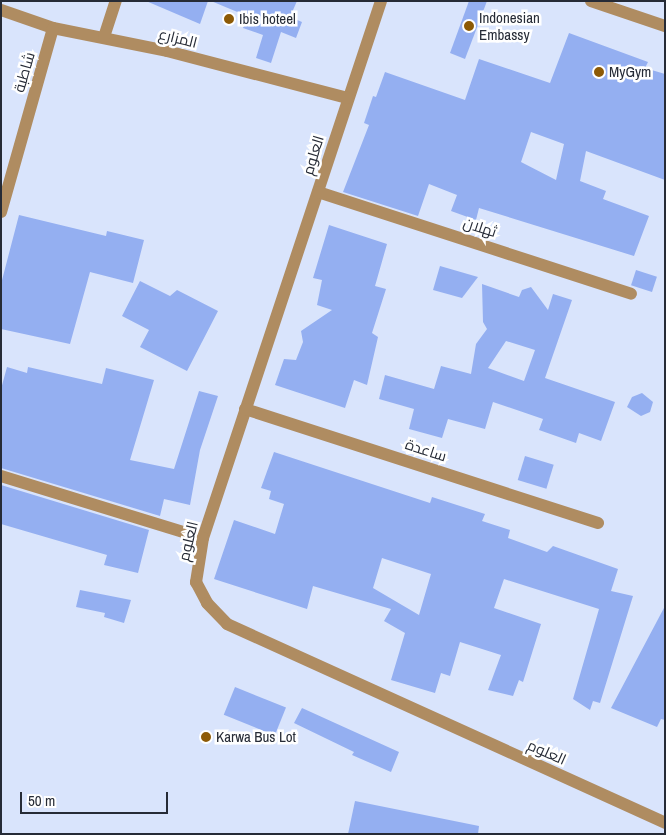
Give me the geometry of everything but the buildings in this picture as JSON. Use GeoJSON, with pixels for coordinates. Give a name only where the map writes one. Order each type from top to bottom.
{"type":"FeatureCollection","features":[{"type":"Feature","properties":{"kind":"street"},"geometry":{"type":"LineString","coordinates":[[104,37],[116,1]]}},
{"type":"Feature","properties":{"kind":"street","name":"العلوم"},"geometry":{"type":"LineString","coordinates":[[381,1],[347,98],[318,192],[203,538],[196,582],[207,603],[227,624],[665,823]]}},
{"type":"Feature","properties":{"kind":"street"},"geometry":{"type":"LineString","coordinates":[[376,14],[386,1]]}},
{"type":"Feature","properties":{"kind":"street"},"geometry":{"type":"LineString","coordinates":[[591,1],[665,26]]}},
{"type":"Feature","properties":{"kind":"street","name":"المزارع"},"geometry":{"type":"LineString","coordinates":[[1,10],[54,28],[104,37],[347,98]]}},
{"type":"Feature","properties":{"kind":"street","name":"شاطبة"},"geometry":{"type":"LineString","coordinates":[[1,212],[54,28]]}},
{"type":"Feature","properties":{"kind":"street","name":"ثهلان"},"geometry":{"type":"LineString","coordinates":[[318,192],[631,294]]}},
{"type":"Feature","properties":{"kind":"street","name":"ساعدة"},"geometry":{"type":"LineString","coordinates":[[245,409],[598,523]]}},
{"type":"Feature","properties":{"kind":"street"},"geometry":{"type":"LineString","coordinates":[[1,476],[203,538]]}},
{"type":"Feature","properties":{"kind":"place","name":"Ibis hoteel"},"geometry":{"type":"Point","coordinates":[229,19]}},
{"type":"Feature","properties":{"kind":"place","name":"Indonesian Embassy"},"geometry":{"type":"Point","coordinates":[469,26]}},
{"type":"Feature","properties":{"kind":"place","name":"MyGym"},"geometry":{"type":"Point","coordinates":[599,72]}},
{"type":"Feature","properties":{"kind":"place","name":"Karwa Bus Lot"},"geometry":{"type":"Point","coordinates":[206,737]}}]}
